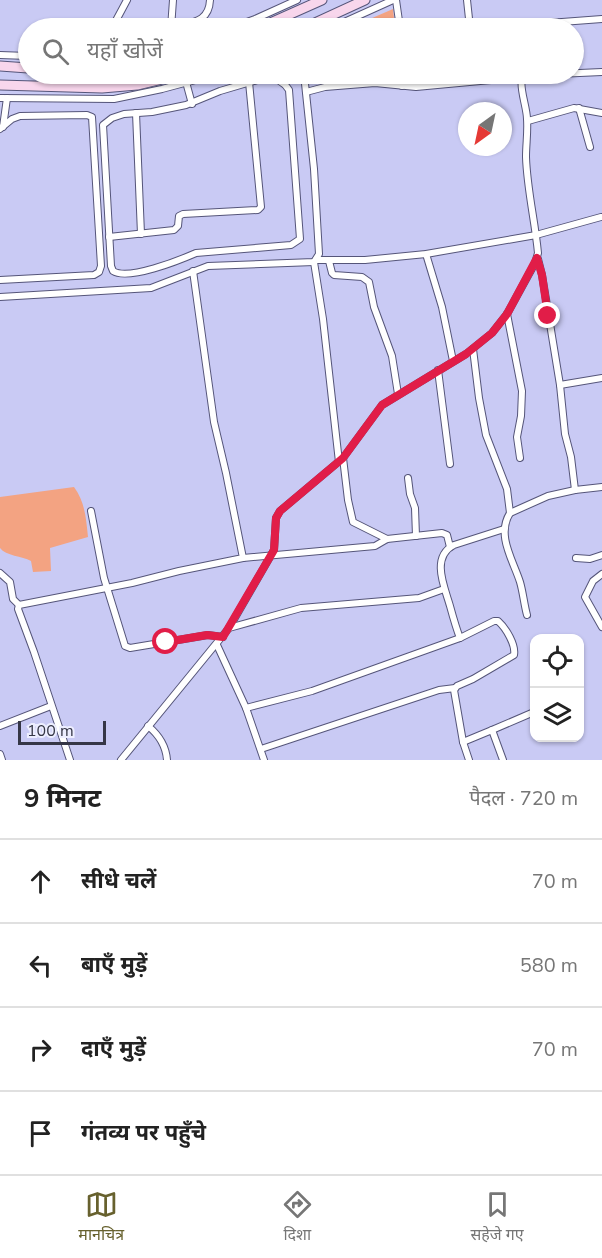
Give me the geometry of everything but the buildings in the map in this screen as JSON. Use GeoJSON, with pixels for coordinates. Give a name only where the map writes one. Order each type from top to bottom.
{"type":"FeatureCollection","features":[{"type":"Feature","properties":{"kind":"street"},"geometry":{"type":"LineString","coordinates":[[117,18],[127,0]]}},
{"type":"Feature","properties":{"kind":"street"},"geometry":{"type":"LineString","coordinates":[[172,18],[173,0]]}},
{"type":"Feature","properties":{"kind":"street"},"geometry":{"type":"LineString","coordinates":[[200,18],[206,16],[210,10],[210,0]]}},
{"type":"Feature","properties":{"kind":"street"},"geometry":{"type":"LineString","coordinates":[[257,18],[297,0]]}},
{"type":"Feature","properties":{"kind":"street"},"geometry":{"type":"LineString","coordinates":[[282,18],[322,0]]}},
{"type":"Feature","properties":{"kind":"street"},"geometry":{"type":"LineString","coordinates":[[326,18],[365,0]]}},
{"type":"Feature","properties":{"kind":"street"},"geometry":{"type":"LineString","coordinates":[[354,18],[395,0],[398,18]]}},
{"type":"Feature","properties":{"kind":"street"},"geometry":{"type":"LineString","coordinates":[[467,0],[469,18]]}},
{"type":"Feature","properties":{"kind":"street"},"geometry":{"type":"LineString","coordinates":[[584,21],[602,19]]}},
{"type":"Feature","properties":{"kind":"street"},"geometry":{"type":"LineString","coordinates":[[0,56],[18,56]]}},
{"type":"Feature","properties":{"kind":"street"},"geometry":{"type":"LineString","coordinates":[[0,66],[18,67]]}},
{"type":"Feature","properties":{"kind":"street"},"geometry":{"type":"LineString","coordinates":[[584,73],[602,72]]}},
{"type":"Feature","properties":{"kind":"street"},"geometry":{"type":"LineString","coordinates":[[0,85],[102,88],[149,84]]}},
{"type":"Feature","properties":{"kind":"street"},"geometry":{"type":"LineString","coordinates":[[1,128],[3,98],[114,99],[164,84]]}},
{"type":"Feature","properties":{"kind":"street"},"geometry":{"type":"LineString","coordinates":[[186,84],[192,104]]}},
{"type":"Feature","properties":{"kind":"street"},"geometry":{"type":"LineString","coordinates":[[243,84],[192,104],[112,118],[103,128],[113,271],[121,274],[145,271],[196,253],[298,242],[301,235],[290,90],[285,84]]}},
{"type":"Feature","properties":{"kind":"street"},"geometry":{"type":"LineString","coordinates":[[109,237],[174,230],[178,226],[179,216],[183,214],[258,210],[261,207],[249,84]]}},
{"type":"Feature","properties":{"kind":"street"},"geometry":{"type":"LineString","coordinates":[[305,84],[314,169],[319,254],[315,261],[348,500],[353,522],[387,539]]}},
{"type":"Feature","properties":{"kind":"street"},"geometry":{"type":"LineString","coordinates":[[306,92],[325,87],[362,84]]}},
{"type":"Feature","properties":{"kind":"street"},"geometry":{"type":"LineString","coordinates":[[384,84],[416,87],[451,84]]}},
{"type":"Feature","properties":{"kind":"street"},"geometry":{"type":"LineString","coordinates":[[521,84],[528,121],[526,165],[537,258],[542,275],[575,490]]}},
{"type":"Feature","properties":{"kind":"street"},"geometry":{"type":"LineString","coordinates":[[528,121],[579,108],[602,113]]}},
{"type":"Feature","properties":{"kind":"street"},"geometry":{"type":"LineString","coordinates":[[579,108],[590,147]]}},
{"type":"Feature","properties":{"kind":"street"},"geometry":{"type":"LineString","coordinates":[[136,113],[141,234]]}},
{"type":"Feature","properties":{"kind":"street"},"geometry":{"type":"LineString","coordinates":[[0,280],[94,275],[101,270],[92,117],[87,115],[20,116],[1,128]]}},
{"type":"Feature","properties":{"kind":"street"},"geometry":{"type":"LineString","coordinates":[[0,297],[151,288],[208,266],[365,260],[426,254],[536,235],[601,217]]}},
{"type":"Feature","properties":{"kind":"street"},"geometry":{"type":"LineString","coordinates":[[426,254],[442,307],[453,361]]}},
{"type":"Feature","properties":{"kind":"street"},"geometry":{"type":"LineString","coordinates":[[121,760],[218,645],[229,628],[275,546],[278,514],[341,460],[379,408],[473,349],[494,331],[507,314],[537,258]]}},
{"type":"Feature","properties":{"kind":"street"},"geometry":{"type":"LineString","coordinates":[[329,261],[334,275],[362,277],[369,282],[374,307],[392,356],[398,394]]}},
{"type":"Feature","properties":{"kind":"street"},"geometry":{"type":"LineString","coordinates":[[193,271],[214,422],[243,558]]}},
{"type":"Feature","properties":{"kind":"street"},"geometry":{"type":"LineString","coordinates":[[507,314],[522,391],[517,437],[520,458]]}},
{"type":"Feature","properties":{"kind":"street"},"geometry":{"type":"LineString","coordinates":[[473,349],[486,435],[507,489],[510,513],[504,530],[504,539],[521,585],[527,615]]}},
{"type":"Feature","properties":{"kind":"street"},"geometry":{"type":"LineString","coordinates":[[438,370],[450,464]]}},
{"type":"Feature","properties":{"kind":"street"},"geometry":{"type":"LineString","coordinates":[[560,385],[602,378]]}},
{"type":"Feature","properties":{"kind":"street"},"geometry":{"type":"LineString","coordinates":[[408,478],[415,508],[416,536]]}},
{"type":"Feature","properties":{"kind":"street"},"geometry":{"type":"LineString","coordinates":[[510,513],[528,507],[548,496],[602,487]]}},
{"type":"Feature","properties":{"kind":"street"},"geometry":{"type":"LineString","coordinates":[[91,511],[107,587],[123,644],[127,648],[207,635],[223,637]]}},
{"type":"Feature","properties":{"kind":"street"},"geometry":{"type":"LineString","coordinates":[[460,639],[444,589],[441,572],[442,559],[450,547],[504,530]]}},
{"type":"Feature","properties":{"kind":"street"},"geometry":{"type":"LineString","coordinates":[[19,605],[132,584],[179,571],[243,558],[375,546],[387,539],[445,534],[450,547]]}},
{"type":"Feature","properties":{"kind":"street"},"geometry":{"type":"LineString","coordinates":[[576,558],[590,559],[602,555]]}},
{"type":"Feature","properties":{"kind":"street"},"geometry":{"type":"LineString","coordinates":[[0,573],[10,582],[13,599],[19,605],[18,609],[70,760]]}},
{"type":"Feature","properties":{"kind":"street"},"geometry":{"type":"LineString","coordinates":[[602,574],[593,581],[585,597],[602,627]]}},
{"type":"Feature","properties":{"kind":"street"},"geometry":{"type":"LineString","coordinates":[[229,628],[301,608],[419,598],[444,589]]}},
{"type":"Feature","properties":{"kind":"street"},"geometry":{"type":"LineString","coordinates":[[246,708],[312,691],[460,639],[494,621],[498,621],[506,630],[515,652],[455,688],[439,690],[261,749]]}},
{"type":"Feature","properties":{"kind":"street"},"geometry":{"type":"LineString","coordinates":[[218,645],[246,708],[264,760]]}},
{"type":"Feature","properties":{"kind":"street"},"geometry":{"type":"LineString","coordinates":[[455,688],[463,742],[469,760]]}},
{"type":"Feature","properties":{"kind":"street"},"geometry":{"type":"LineString","coordinates":[[0,726],[51,706]]}},
{"type":"Feature","properties":{"kind":"street"},"geometry":{"type":"LineString","coordinates":[[463,742],[530,714]]}},
{"type":"Feature","properties":{"kind":"street"},"geometry":{"type":"LineString","coordinates":[[148,726],[159,736],[167,760]]}},
{"type":"Feature","properties":{"kind":"street"},"geometry":{"type":"LineString","coordinates":[[492,730],[504,760]]}},
{"type":"Feature","properties":{"kind":"street"},"geometry":{"type":"LineString","coordinates":[[0,754],[2,760]]}},
{"type":"Feature","properties":{"kind":"shaded area"},"geometry":{"type":"Polygon","coordinates":[[[393,9],[394,18],[372,18],[393,9]]]}},
{"type":"Feature","properties":{"kind":"shaded area"},"geometry":{"type":"Polygon","coordinates":[[[74,487],[83,504],[88,537],[50,548],[51,571],[33,572],[31,561],[6,553],[0,548],[0,497],[74,487]]]}},
{"type":"Feature","properties":{"kind":"route"},"geometry":{"type":"LineString","coordinates":[[166,642],[207,635],[223,637],[274,550],[276,518],[280,511],[343,458],[382,405],[466,354],[492,333],[507,314],[537,258],[541,269],[548,316]]}}]}
